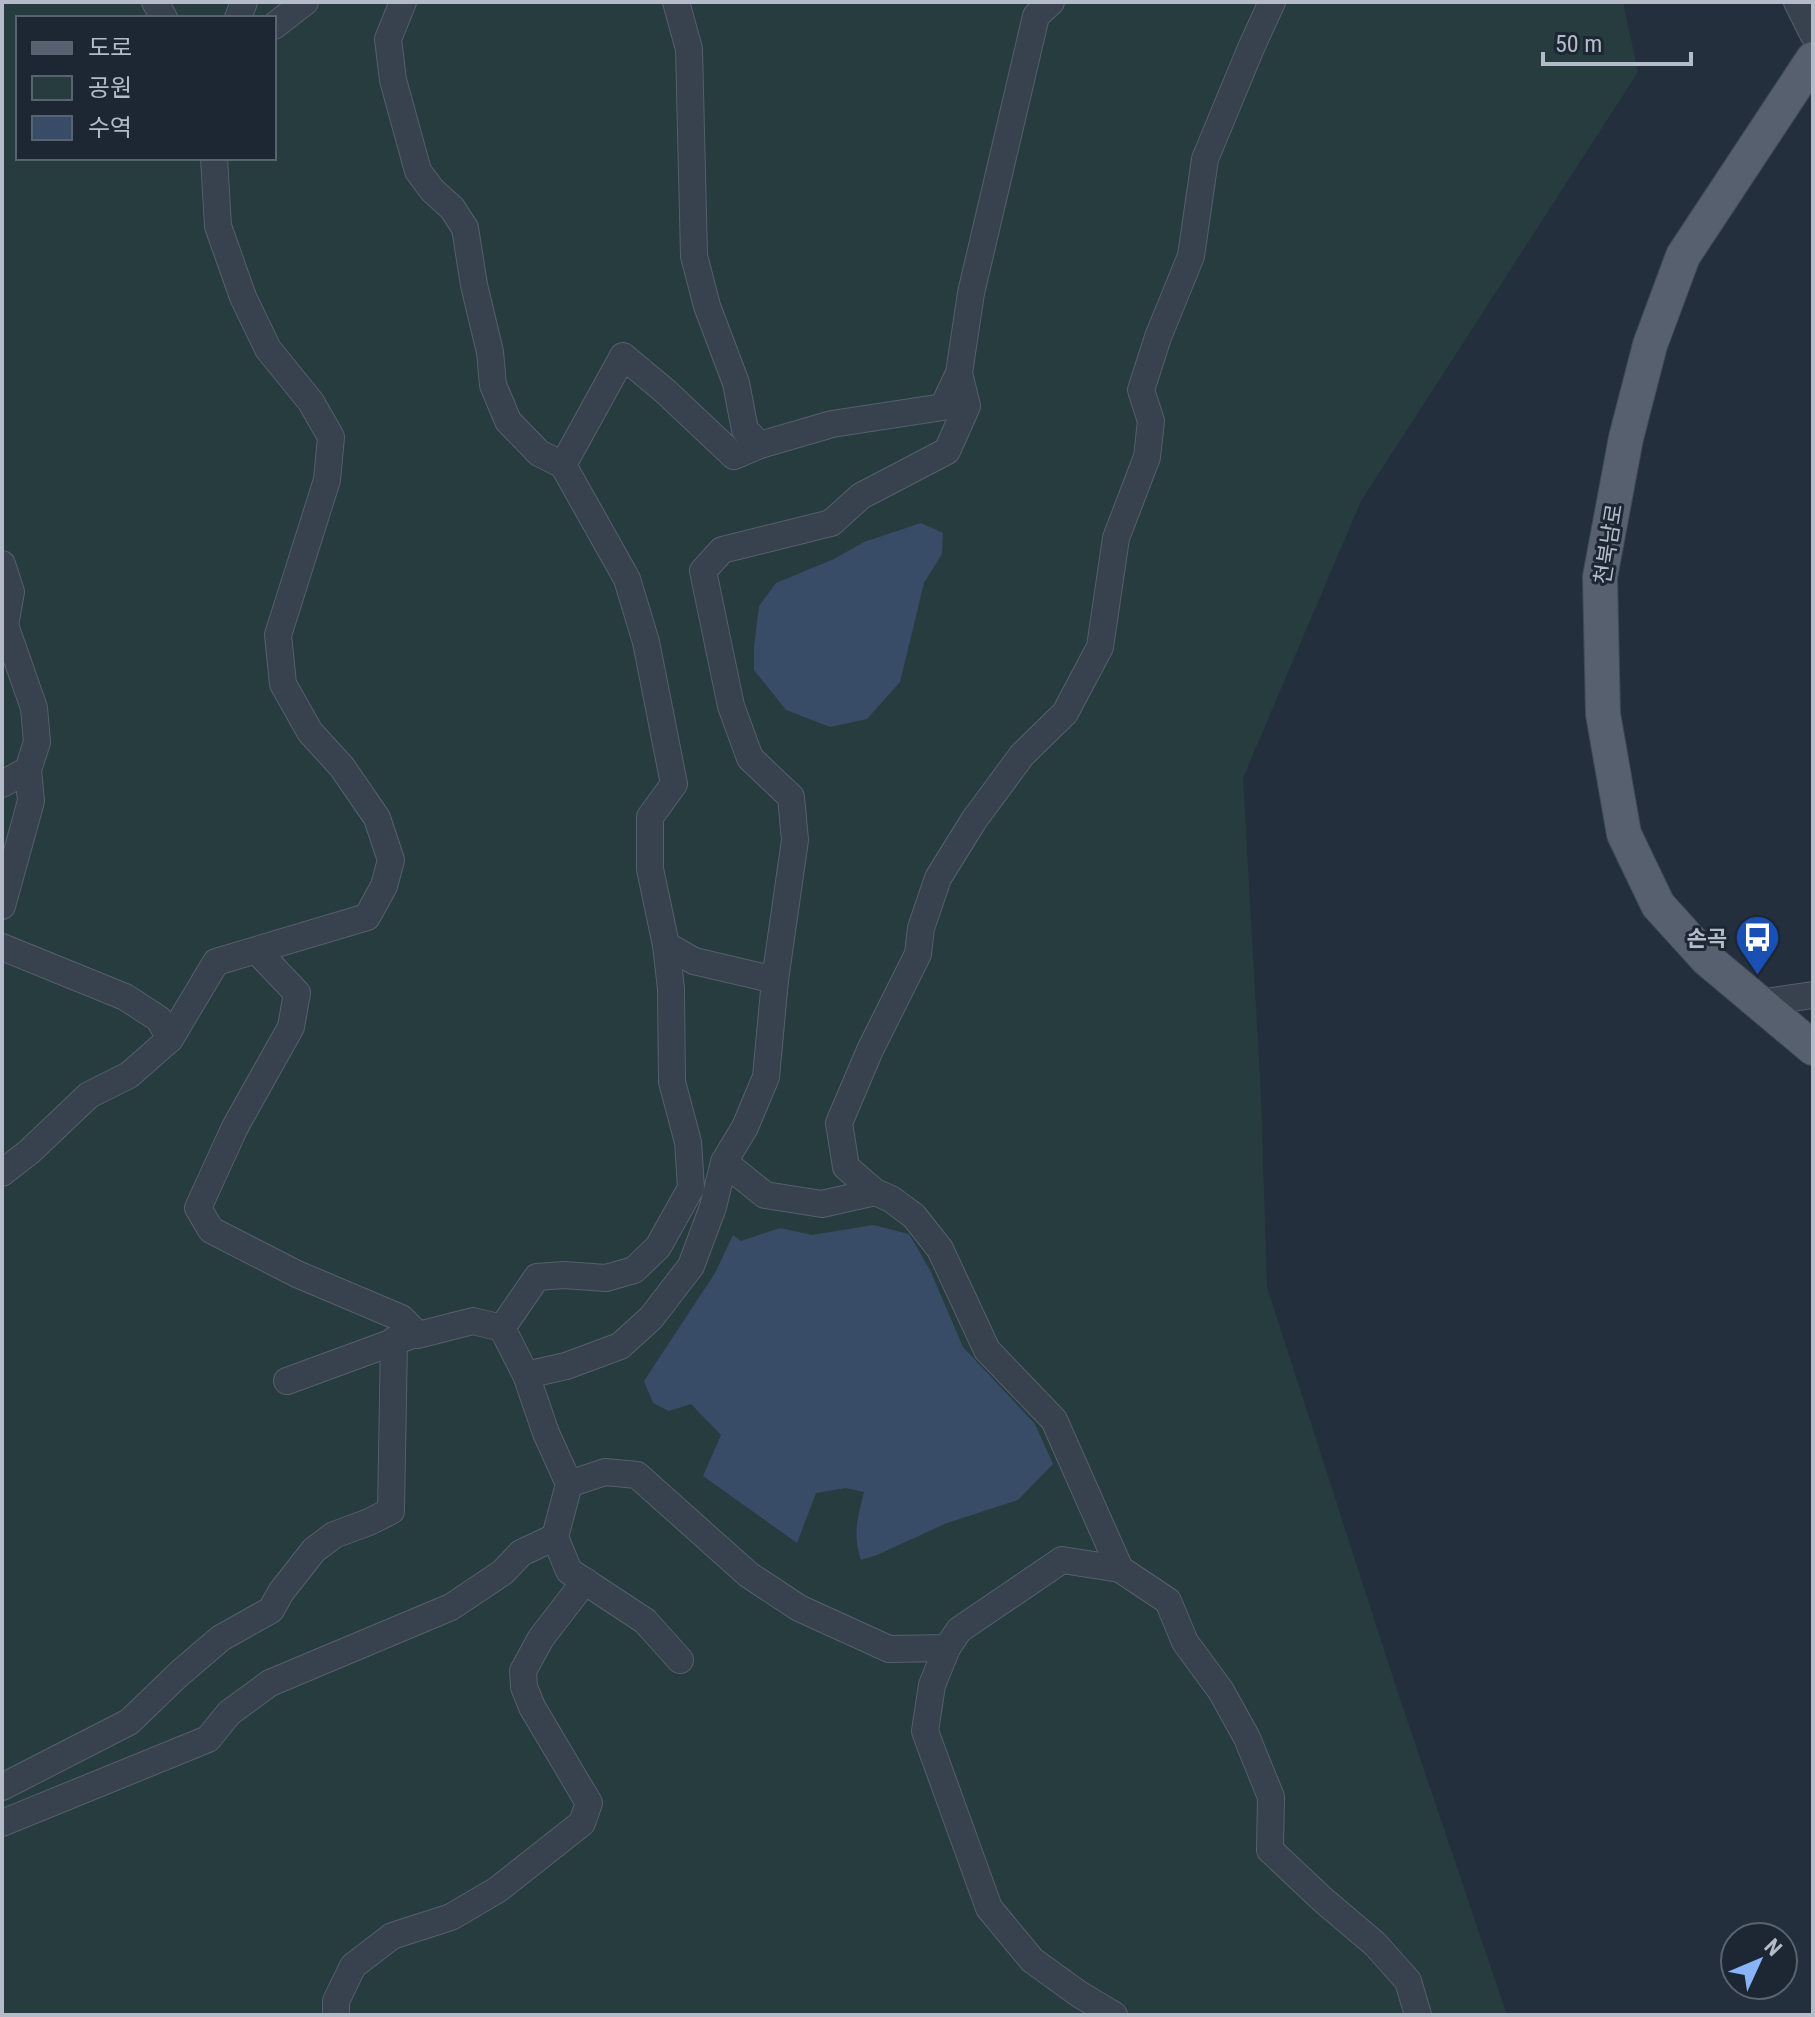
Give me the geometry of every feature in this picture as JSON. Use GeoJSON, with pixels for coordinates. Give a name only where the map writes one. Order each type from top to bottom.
{"type":"FeatureCollection","features":[{"type":"Feature","properties":{"kind":"main road","name":"천북남로"},"geometry":{"type":"LineString","coordinates":[[1813,59],[1683,256],[1650,345],[1626,438],[1600,577],[1603,714],[1624,834],[1658,905],[1707,959],[1813,1048]]}},
{"type":"Feature","properties":{"kind":"street"},"geometry":{"type":"LineString","coordinates":[[276,24],[305,2]]}},
{"type":"Feature","properties":{"kind":"street"},"geometry":{"type":"LineString","coordinates":[[403,2],[388,39],[393,80],[418,171],[432,190],[452,208],[465,228],[474,285],[490,352],[493,385],[508,421],[539,453],[563,465],[627,579],[646,642],[674,784],[650,817],[650,869],[666,945],[671,989],[672,1082],[688,1142],[691,1188],[658,1247],[634,1270],[606,1278],[537,1277],[502,1328]]}},
{"type":"Feature","properties":{"kind":"street"},"geometry":{"type":"LineString","coordinates":[[676,2],[689,49],[694,256],[707,306],[736,383],[745,430],[760,445]]}},
{"type":"Feature","properties":{"kind":"street"},"geometry":{"type":"LineString","coordinates":[[1120,1569],[1054,1420],[987,1350],[940,1249],[914,1216],[891,1199],[875,1192],[846,1167],[839,1123],[870,1050],[918,954],[921,928],[938,878],[974,820],[1022,755],[1065,713],[1100,647],[1116,538],[1147,457],[1151,421],[1141,390],[1158,337],[1191,256],[1205,159],[1272,2]]}},
{"type":"Feature","properties":{"kind":"street"},"geometry":{"type":"LineString","coordinates":[[1797,2],[1813,34]]}},
{"type":"Feature","properties":{"kind":"street"},"geometry":{"type":"LineString","coordinates":[[563,465],[623,356],[734,456],[832,424],[943,407],[959,373],[971,293],[1038,7]]}},
{"type":"Feature","properties":{"kind":"street"},"geometry":{"type":"LineString","coordinates":[[2,1173],[89,1095],[129,1075],[170,1039],[216,962],[367,917],[384,886],[391,860],[377,818],[342,767],[310,732],[283,684],[278,635],[327,480],[331,437],[311,402],[268,349],[243,297],[218,226],[214,160]]}},
{"type":"Feature","properties":{"kind":"street"},"geometry":{"type":"LineString","coordinates":[[526,1375],[566,1366],[620,1346],[651,1318],[691,1266],[713,1207],[724,1162],[745,1127],[766,1077],[775,980],[795,840],[791,797],[750,758],[731,706],[703,571],[722,550],[831,523],[861,496],[947,451],[967,406],[959,373]]}},
{"type":"Feature","properties":{"kind":"street"},"geometry":{"type":"LineString","coordinates":[[2,564],[11,592],[5,625],[34,708],[37,742],[28,770],[31,801],[2,906]]}},
{"type":"Feature","properties":{"kind":"street"},"geometry":{"type":"LineString","coordinates":[[2,784],[28,770]]}},
{"type":"Feature","properties":{"kind":"street"},"geometry":{"type":"LineString","coordinates":[[666,945],[694,961],[775,980]]}},
{"type":"Feature","properties":{"kind":"street"},"geometry":{"type":"LineString","coordinates":[[2,947],[125,997],[159,1019],[170,1039]]}},
{"type":"Feature","properties":{"kind":"street"},"geometry":{"type":"LineString","coordinates":[[2,1787],[129,1722],[221,1638],[271,1610],[314,1550],[334,1535],[391,1511],[406,1338],[401,1318],[297,1274],[211,1230],[198,1208],[235,1127],[291,1027],[297,993],[257,951]]}},
{"type":"Feature","properties":{"kind":"street"},"geometry":{"type":"LineString","coordinates":[[1759,1003],[1810,999]]}},
{"type":"Feature","properties":{"kind":"street"},"geometry":{"type":"LineString","coordinates":[[724,1162],[765,1195],[822,1204],[875,1192]]}},
{"type":"Feature","properties":{"kind":"street"},"geometry":{"type":"LineString","coordinates":[[287,1381],[406,1338],[473,1321],[502,1328],[526,1375],[546,1433],[569,1484],[555,1537],[569,1571],[645,1621],[680,1660]]}},
{"type":"Feature","properties":{"kind":"street"},"geometry":{"type":"LineString","coordinates":[[569,1484],[605,1472],[637,1475],[749,1575],[799,1608],[889,1649],[947,1648]]}},
{"type":"Feature","properties":{"kind":"street"},"geometry":{"type":"LineString","coordinates":[[2,1823],[208,1739],[229,1713],[270,1683],[451,1607],[503,1572],[521,1553],[555,1537]]}},
{"type":"Feature","properties":{"kind":"street"},"geometry":{"type":"LineString","coordinates":[[1114,2015],[1032,1960],[989,1908],[925,1731],[932,1685],[947,1648],[959,1630],[1062,1560],[1120,1569],[1168,1601],[1185,1642],[1221,1691],[1247,1738],[1271,1797],[1270,1850],[1375,1944],[1408,1981],[1418,2015]]}},
{"type":"Feature","properties":{"kind":"street"},"geometry":{"type":"LineString","coordinates":[[336,2015],[336,2001],[353,1966],[392,1936],[451,1917],[497,1890],[582,1823],[589,1803],[532,1707],[524,1687],[523,1671],[541,1638],[585,1581]]}},
{"type":"Feature","properties":{"kind":"green space"},"geometry":{"type":"Polygon","coordinates":[[[2,2],[1623,2],[1638,72],[1361,501],[1243,778],[1261,1095],[1267,1287],[1398,1693],[1507,2015],[2,2015],[2,2]]]}},
{"type":"Feature","properties":{"kind":"water"},"geometry":{"type":"Polygon","coordinates":[[[921,523],[943,533],[942,554],[924,583],[900,682],[867,719],[830,727],[786,710],[754,670],[759,606],[776,583],[834,559],[864,542],[921,523]]]}},
{"type":"Feature","properties":{"kind":"water"},"geometry":{"type":"Polygon","coordinates":[[[873,1225],[909,1234],[930,1270],[963,1347],[1035,1424],[1053,1464],[1018,1500],[947,1523],[861,1560],[856,1534],[864,1492],[846,1488],[816,1493],[797,1543],[703,1476],[721,1435],[691,1404],[669,1411],[653,1403],[644,1381],[715,1273],[733,1235],[741,1241],[780,1228],[812,1235],[873,1225]]]}},
{"type":"Feature","properties":{"kind":"place","name":"손곡"},"geometry":{"type":"Point","coordinates":[1758,977]}}]}
